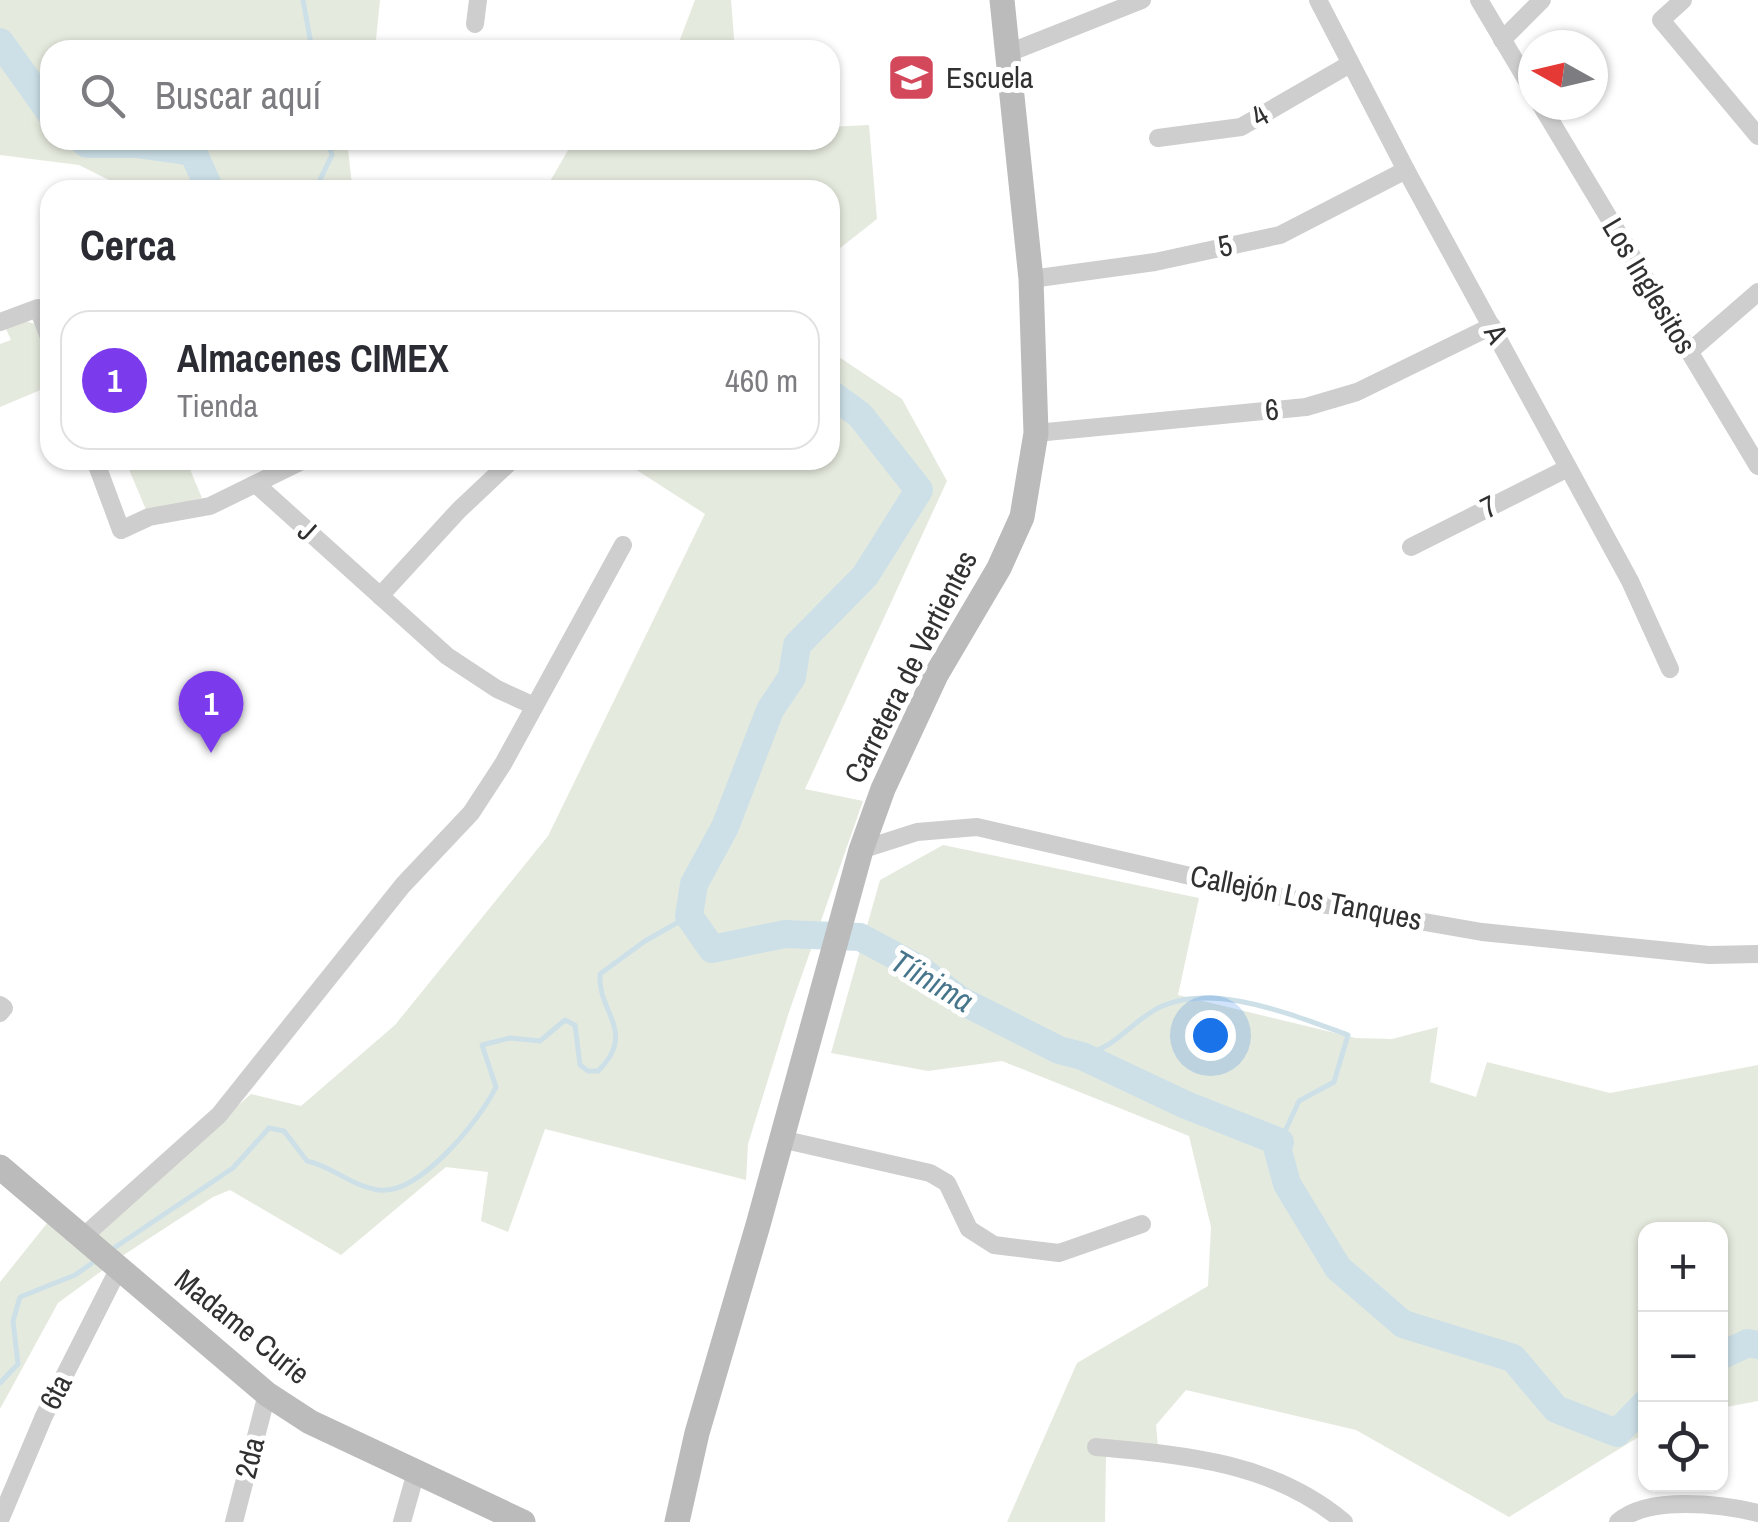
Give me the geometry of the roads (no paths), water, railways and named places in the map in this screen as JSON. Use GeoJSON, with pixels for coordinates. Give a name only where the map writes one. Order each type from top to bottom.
{"type":"FeatureCollection","features":[{"type":"Feature","properties":{"kind":"main road","name":"Carretera de Vertientes"},"geometry":{"type":"LineString","coordinates":[[677,1522],[697,1433],[861,850],[883,789],[936,675],[998,568],[1022,517],[1036,433],[1031,279],[1002,0]]}},
{"type":"Feature","properties":{"kind":"main road","name":"Madame Curie"},"geometry":{"type":"LineString","coordinates":[[0,1167],[267,1394],[310,1422],[523,1522]]}},
{"type":"Feature","properties":{"kind":"street"},"geometry":{"type":"LineString","coordinates":[[475,24],[478,0]]}},
{"type":"Feature","properties":{"kind":"street"},"geometry":{"type":"LineString","coordinates":[[1006,54],[1142,0]]}},
{"type":"Feature","properties":{"kind":"street","name":"A"},"geometry":{"type":"LineString","coordinates":[[1318,0],[1630,582],[1670,670]]}},
{"type":"Feature","properties":{"kind":"street"},"geometry":{"type":"LineString","coordinates":[[1479,0],[1518,66]]}},
{"type":"Feature","properties":{"kind":"street"},"geometry":{"type":"LineString","coordinates":[[1682,0],[1661,20],[1758,136]]}},
{"type":"Feature","properties":{"kind":"street"},"geometry":{"type":"LineString","coordinates":[[1502,40],[1536,3]]}},
{"type":"Feature","properties":{"kind":"street","name":"4"},"geometry":{"type":"LineString","coordinates":[[1158,138],[1242,127],[1350,64]]}},
{"type":"Feature","properties":{"kind":"street","name":"Los Inglesitos"},"geometry":{"type":"LineString","coordinates":[[1550,120],[1758,466]]}},
{"type":"Feature","properties":{"kind":"street","name":"5"},"geometry":{"type":"LineString","coordinates":[[1031,279],[1154,262],[1280,234],[1406,170]]}},
{"type":"Feature","properties":{"kind":"street"},"geometry":{"type":"LineString","coordinates":[[1689,352],[1758,292]]}},
{"type":"Feature","properties":{"kind":"street"},"geometry":{"type":"LineString","coordinates":[[0,322],[38,308],[40,313]]}},
{"type":"Feature","properties":{"kind":"street","name":"6"},"geometry":{"type":"LineString","coordinates":[[1036,433],[1306,407],[1357,392],[1492,326]]}},
{"type":"Feature","properties":{"kind":"street","name":"7"},"geometry":{"type":"LineString","coordinates":[[1412,547],[1568,468]]}},
{"type":"Feature","properties":{"kind":"street"},"geometry":{"type":"LineString","coordinates":[[99,470],[120,530],[149,518],[210,506],[285,470]]}},
{"type":"Feature","properties":{"kind":"street"},"geometry":{"type":"LineString","coordinates":[[380,596],[458,510],[501,470]]}},
{"type":"Feature","properties":{"kind":"street","name":"J"},"geometry":{"type":"LineString","coordinates":[[257,485],[447,656],[497,689],[532,706]]}},
{"type":"Feature","properties":{"kind":"street"},"geometry":{"type":"LineString","coordinates":[[102,1253],[219,1115],[403,884],[471,813],[503,764],[623,545]]}},
{"type":"Feature","properties":{"kind":"street","name":"Callejón Los Tanques"},"geometry":{"type":"LineString","coordinates":[[861,850],[916,832],[978,827],[1286,898],[1482,932],[1708,954],[1758,954]]}},
{"type":"Feature","properties":{"kind":"street"},"geometry":{"type":"LineString","coordinates":[[781,1139],[930,1174],[948,1183],[969,1229],[994,1245],[1059,1253],[1142,1224]]}},
{"type":"Feature","properties":{"kind":"street","name":"6ta"},"geometry":{"type":"LineString","coordinates":[[0,1520],[44,1416],[102,1253]]}},
{"type":"Feature","properties":{"kind":"street","name":"2da"},"geometry":{"type":"LineString","coordinates":[[234,1522],[267,1394]]}},
{"type":"Feature","properties":{"kind":"street"},"geometry":{"type":"LineString","coordinates":[[1096,1447],[1182,1455],[1245,1468],[1311,1497],[1344,1522]]}},
{"type":"Feature","properties":{"kind":"street"},"geometry":{"type":"LineString","coordinates":[[402,1522],[416,1472]]}},
{"type":"Feature","properties":{"kind":"street"},"geometry":{"type":"LineString","coordinates":[[1618,1522],[1638,1510],[1654,1507],[1723,1505],[1758,1513]]}},
{"type":"Feature","properties":{"kind":"waterway"},"geometry":{"type":"LineString","coordinates":[[303,0],[310,40]]}},
{"type":"Feature","properties":{"kind":"waterway","name":"Tíinima"},"geometry":{"type":"LineString","coordinates":[[0,42],[40,98]]}},
{"type":"Feature","properties":{"kind":"waterway","name":"Tíinima"},"geometry":{"type":"LineString","coordinates":[[179,150],[193,152],[206,180]]}},
{"type":"Feature","properties":{"kind":"waterway"},"geometry":{"type":"LineString","coordinates":[[320,180],[332,155],[330,150]]}},
{"type":"Feature","properties":{"kind":"waterway","name":"Tíinima"},"geometry":{"type":"LineString","coordinates":[[840,400],[860,415],[919,490],[865,576],[797,645],[792,677],[770,710],[725,827],[694,884],[689,916],[712,949],[785,934],[860,937],[918,968],[960,1000],[1059,1050],[1082,1056],[1186,1105],[1280,1142],[1277,1147],[1287,1184],[1338,1268],[1403,1324],[1513,1358],[1556,1409],[1617,1433],[1638,1411]]}},
{"type":"Feature","properties":{"kind":"waterway"},"geometry":{"type":"LineString","coordinates":[[111,1250],[233,1168],[269,1128],[284,1131],[307,1161],[359,1184],[378,1190],[394,1189],[411,1181],[462,1136],[496,1087],[482,1045],[510,1038],[540,1041],[565,1020],[575,1025],[580,1065],[588,1071],[598,1071],[615,1045],[600,974],[645,941],[689,916]]}},
{"type":"Feature","properties":{"kind":"waterway"},"geometry":{"type":"LineString","coordinates":[[1082,1056],[1113,1042],[1153,1011],[1199,998],[1277,1010],[1348,1035],[1334,1082],[1299,1101],[1280,1142]]}},
{"type":"Feature","properties":{"kind":"waterway"},"geometry":{"type":"LineString","coordinates":[[0,1383],[18,1364],[13,1321],[20,1297],[75,1275],[98,1259]]}},
{"type":"Feature","properties":{"kind":"waterway","name":"Tíinima"},"geometry":{"type":"LineString","coordinates":[[1728,1352],[1748,1343],[1758,1345]]}},
{"type":"Feature","properties":{"kind":"place","name":"Escuela"},"geometry":{"type":"Point","coordinates":[911,78]}},
{"type":"Feature","properties":{"kind":"place","name":"Almacenes CIMEX"},"geometry":{"type":"Point","coordinates":[211,753]}}]}
